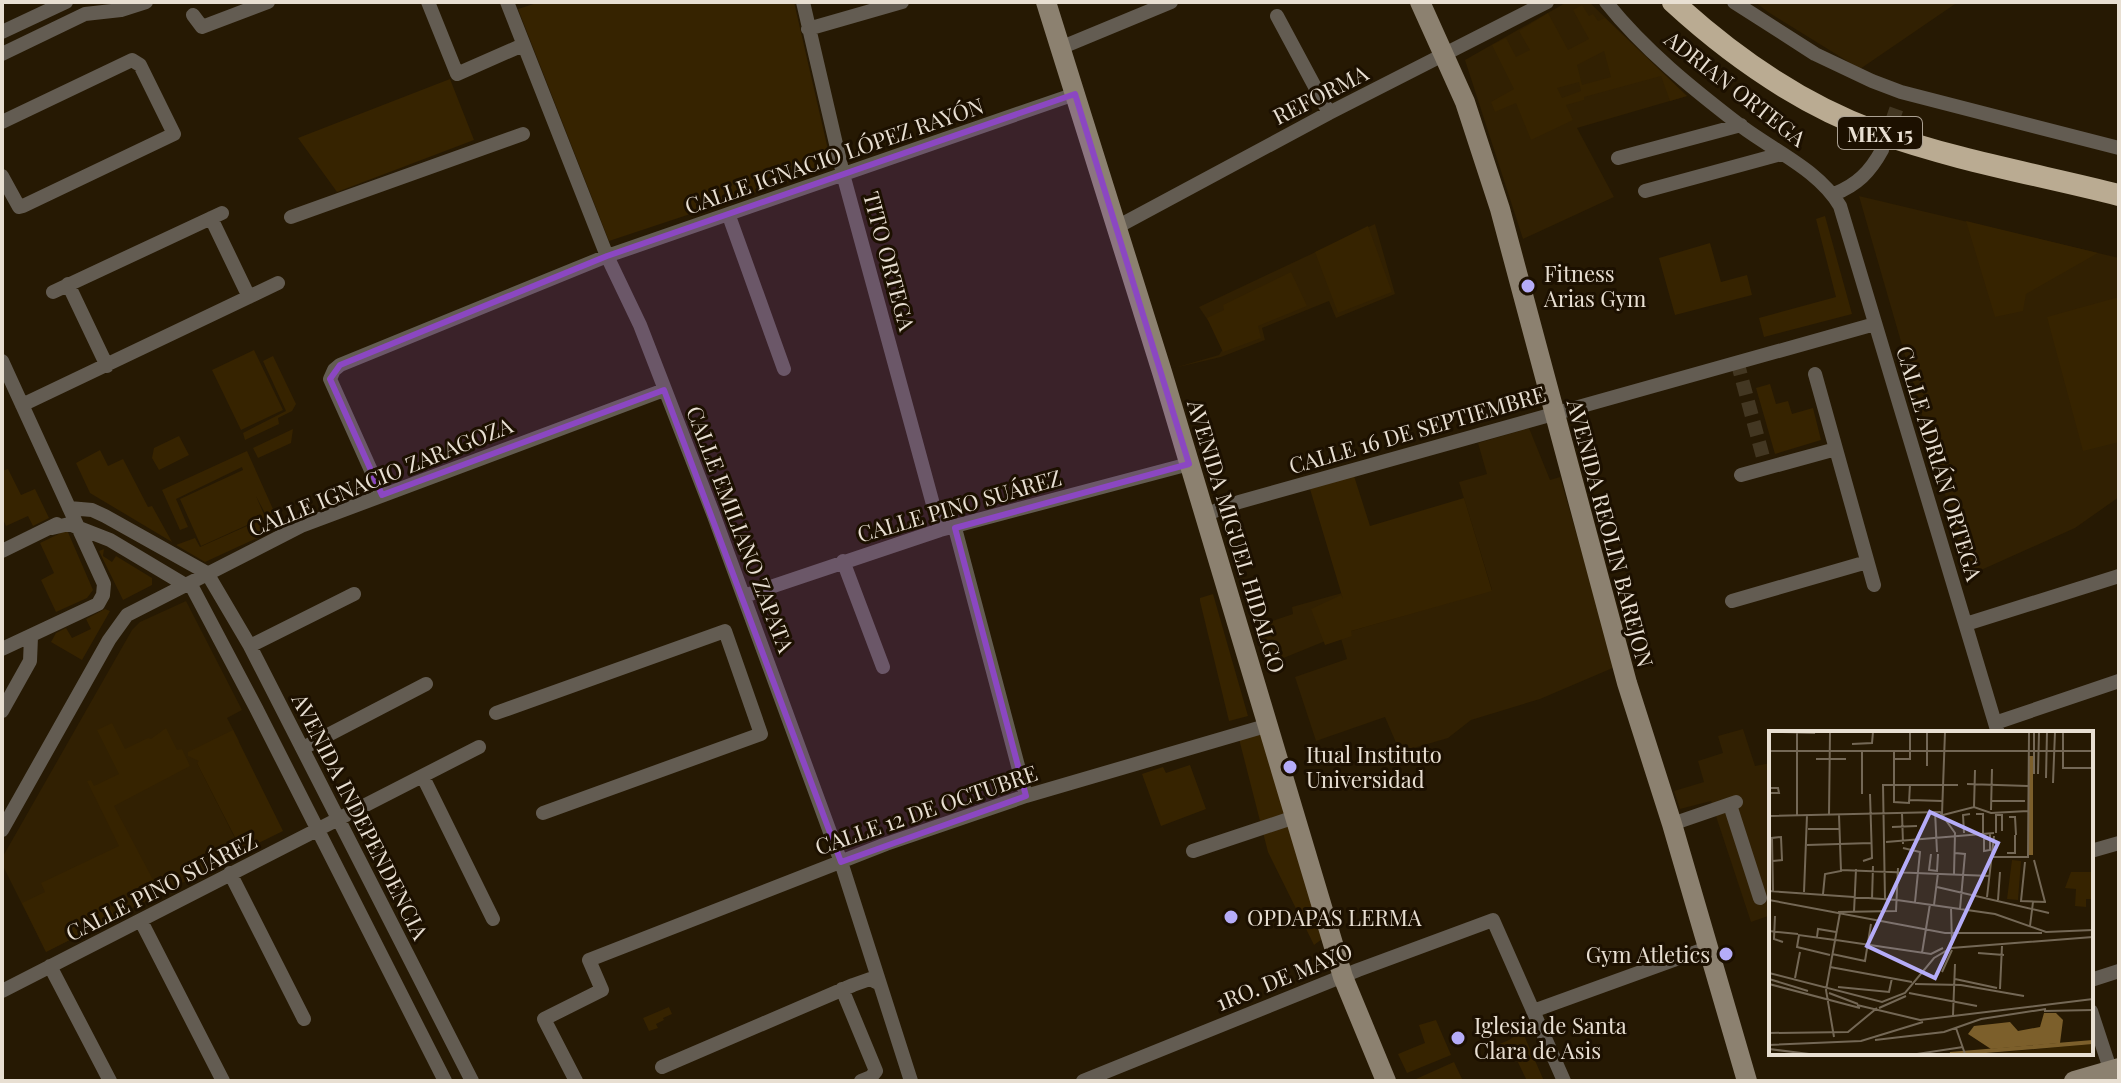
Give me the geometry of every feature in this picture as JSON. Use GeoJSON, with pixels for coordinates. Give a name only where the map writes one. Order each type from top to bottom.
{"type":"FeatureCollection","features":[{"type":"Feature","properties":{"kind":"highway","name":"MEX 15"},"geometry":{"type":"LineString","coordinates":[[1673,2],[1753,67],[1812,102],[1863,126],[1906,142],[2119,195]]}},
{"type":"Feature","properties":{"kind":"main road","name":"AVENIDA MIGUEL HIDALGO"},"geometry":{"type":"LineString","coordinates":[[1046,2],[1162,372],[1343,977],[1386,1081]]}},
{"type":"Feature","properties":{"kind":"main road","name":"AVENIDA REOLIN BAREJON"},"geometry":{"type":"LineString","coordinates":[[1420,2],[1475,131],[1500,209],[1627,683],[1747,1081]]}},
{"type":"Feature","properties":{"kind":"main road"},"geometry":{"type":"LineString","coordinates":[[2074,1081],[2115,1073]]}},
{"type":"Feature","properties":{"kind":"street"},"geometry":{"type":"LineString","coordinates":[[2,32],[66,2]]}},
{"type":"Feature","properties":{"kind":"street"},"geometry":{"type":"LineString","coordinates":[[197,21],[268,2]]}},
{"type":"Feature","properties":{"kind":"street"},"geometry":{"type":"LineString","coordinates":[[428,2],[457,74],[523,45]]}},
{"type":"Feature","properties":{"kind":"street","name":"CALLE EMILIANO ZAPATA"},"geometry":{"type":"LineString","coordinates":[[507,2],[607,256],[640,325],[744,596],[841,862],[911,1081]]}},
{"type":"Feature","properties":{"kind":"street","name":"TITO ORTEGA"},"geometry":{"type":"LineString","coordinates":[[803,2],[843,174],[1026,796]]}},
{"type":"Feature","properties":{"kind":"street"},"geometry":{"type":"LineString","coordinates":[[808,29],[902,2]]}},
{"type":"Feature","properties":{"kind":"street"},"geometry":{"type":"LineString","coordinates":[[1060,48],[1171,2]]}},
{"type":"Feature","properties":{"kind":"street","name":"REFORMA"},"geometry":{"type":"LineString","coordinates":[[1115,228],[1329,113],[1547,2]]}},
{"type":"Feature","properties":{"kind":"street","name":"ADRIAN ORTEGA"},"geometry":{"type":"LineString","coordinates":[[1606,2],[1670,68],[1741,125],[1825,184],[1837,200]]}},
{"type":"Feature","properties":{"kind":"street"},"geometry":{"type":"LineString","coordinates":[[1734,2],[1815,54],[1872,81],[1899,99],[2119,148]]}},
{"type":"Feature","properties":{"kind":"street"},"geometry":{"type":"LineString","coordinates":[[2,54],[83,8],[121,10],[139,3]]}},
{"type":"Feature","properties":{"kind":"street"},"geometry":{"type":"LineString","coordinates":[[1277,16],[1329,113]]}},
{"type":"Feature","properties":{"kind":"street"},"geometry":{"type":"LineString","coordinates":[[2,122],[132,60],[140,65],[174,134],[19,207],[2,176]]}},
{"type":"Feature","properties":{"kind":"street","name":"CALLE IGNACIO LÓPEZ RAYÓN"},"geometry":{"type":"LineString","coordinates":[[382,495],[330,379],[340,365],[607,256],[1075,94]]}},
{"type":"Feature","properties":{"kind":"street"},"geometry":{"type":"LineString","coordinates":[[1618,158],[1741,125]]}},
{"type":"Feature","properties":{"kind":"street"},"geometry":{"type":"LineString","coordinates":[[291,217],[523,134]]}},
{"type":"Feature","properties":{"kind":"street"},"geometry":{"type":"LineString","coordinates":[[1837,200],[1864,177],[1882,150]]}},
{"type":"Feature","properties":{"kind":"street"},"geometry":{"type":"LineString","coordinates":[[1645,191],[1781,154]]}},
{"type":"Feature","properties":{"kind":"street","name":"CALLE ADRIÁN ORTEGA"},"geometry":{"type":"LineString","coordinates":[[1837,200],[1997,728]]}},
{"type":"Feature","properties":{"kind":"street"},"geometry":{"type":"LineString","coordinates":[[53,292],[216,216],[249,297]]}},
{"type":"Feature","properties":{"kind":"street"},"geometry":{"type":"LineString","coordinates":[[729,216],[784,369]]}},
{"type":"Feature","properties":{"kind":"street"},"geometry":{"type":"LineString","coordinates":[[22,405],[278,283]]}},
{"type":"Feature","properties":{"kind":"street"},"geometry":{"type":"LineString","coordinates":[[68,284],[107,366]]}},
{"type":"Feature","properties":{"kind":"street","name":"CALLE 16 DE SEPTIEMBRE"},"geometry":{"type":"LineString","coordinates":[[1204,515],[1239,502],[1875,324]]}},
{"type":"Feature","properties":{"kind":"street"},"geometry":{"type":"LineString","coordinates":[[2,361],[104,584],[98,604],[2,649]]}},
{"type":"Feature","properties":{"kind":"street"},"geometry":{"type":"LineString","coordinates":[[1815,374],[1874,585]]}},
{"type":"Feature","properties":{"kind":"street","name":"CALLE IGNACIO ZARAGOZA"},"geometry":{"type":"LineString","coordinates":[[2,830],[115,630],[127,615],[142,605],[189,586],[207,573],[301,526],[664,390]]}},
{"type":"Feature","properties":{"kind":"street"},"geometry":{"type":"LineString","coordinates":[[1741,475],[1836,449]]}},
{"type":"Feature","properties":{"kind":"street","name":"CALLE PINO SUÁREZ"},"geometry":{"type":"LineString","coordinates":[[744,596],[948,529],[1189,464]]}},
{"type":"Feature","properties":{"kind":"street"},"geometry":{"type":"LineString","coordinates":[[69,508],[92,510],[207,573]]}},
{"type":"Feature","properties":{"kind":"street"},"geometry":{"type":"LineString","coordinates":[[52,528],[65,518],[69,508]]}},
{"type":"Feature","properties":{"kind":"street"},"geometry":{"type":"LineString","coordinates":[[2,551],[52,528],[69,524],[115,542],[189,586]]}},
{"type":"Feature","properties":{"kind":"street"},"geometry":{"type":"LineString","coordinates":[[115,542],[123,527]]}},
{"type":"Feature","properties":{"kind":"street"},"geometry":{"type":"LineString","coordinates":[[153,566],[162,550]]}},
{"type":"Feature","properties":{"kind":"street"},"geometry":{"type":"LineString","coordinates":[[843,561],[883,667]]}},
{"type":"Feature","properties":{"kind":"street"},"geometry":{"type":"LineString","coordinates":[[1732,601],[1867,562]]}},
{"type":"Feature","properties":{"kind":"street","name":"AVENIDA INDEPENDENCIA"},"geometry":{"type":"LineString","coordinates":[[207,573],[250,646],[472,1081]]}},
{"type":"Feature","properties":{"kind":"street"},"geometry":{"type":"LineString","coordinates":[[1966,624],[2118,580]]}},
{"type":"Feature","properties":{"kind":"street","name":"AVENIDA INDEPENDENCIA"},"geometry":{"type":"LineString","coordinates":[[189,586],[256,708],[445,1081]]}},
{"type":"Feature","properties":{"kind":"street"},"geometry":{"type":"LineString","coordinates":[[250,646],[354,594]]}},
{"type":"Feature","properties":{"kind":"street"},"geometry":{"type":"LineString","coordinates":[[496,713],[725,631],[761,734],[543,813]]}},
{"type":"Feature","properties":{"kind":"street"},"geometry":{"type":"LineString","coordinates":[[2,711],[30,661],[31,637]]}},
{"type":"Feature","properties":{"kind":"street"},"geometry":{"type":"LineString","coordinates":[[744,683],[772,672]]}},
{"type":"Feature","properties":{"kind":"street"},"geometry":{"type":"LineString","coordinates":[[1997,728],[2119,681]]}},
{"type":"Feature","properties":{"kind":"street"},"geometry":{"type":"LineString","coordinates":[[303,748],[426,684]]}},
{"type":"Feature","properties":{"kind":"street"},"geometry":{"type":"LineString","coordinates":[[256,708],[277,698]]}},
{"type":"Feature","properties":{"kind":"street","name":"CALLE 12 DE OCTUBRE"},"geometry":{"type":"LineString","coordinates":[[576,1081],[544,1019],[602,990],[589,960],[886,844],[1026,796],[1269,725]]}},
{"type":"Feature","properties":{"kind":"street","name":"CALLE PINO SUÁREZ"},"geometry":{"type":"LineString","coordinates":[[2,991],[479,747]]}},
{"type":"Feature","properties":{"kind":"street"},"geometry":{"type":"LineString","coordinates":[[423,777],[493,919]]}},
{"type":"Feature","properties":{"kind":"street"},"geometry":{"type":"LineString","coordinates":[[1672,824],[1734,803],[1760,898]]}},
{"type":"Feature","properties":{"kind":"street"},"geometry":{"type":"LineString","coordinates":[[1193,851],[1295,817]]}},
{"type":"Feature","properties":{"kind":"street"},"geometry":{"type":"LineString","coordinates":[[2093,850],[2119,843]]}},
{"type":"Feature","properties":{"kind":"street"},"geometry":{"type":"LineString","coordinates":[[230,873],[304,1019]]}},
{"type":"Feature","properties":{"kind":"street","name":"1RO. DE MAYO"},"geometry":{"type":"LineString","coordinates":[[1083,1081],[1489,920],[1495,921],[1533,1011]]}},
{"type":"Feature","properties":{"kind":"street"},"geometry":{"type":"LineString","coordinates":[[141,921],[223,1081]]}},
{"type":"Feature","properties":{"kind":"street"},"geometry":{"type":"LineString","coordinates":[[1564,1081],[1533,1011],[1707,948]]}},
{"type":"Feature","properties":{"kind":"street"},"geometry":{"type":"LineString","coordinates":[[50,966],[110,1081]]}},
{"type":"Feature","properties":{"kind":"street"},"geometry":{"type":"LineString","coordinates":[[2093,979],[2119,971]]}},
{"type":"Feature","properties":{"kind":"street"},"geometry":{"type":"LineString","coordinates":[[662,1067],[842,989],[870,979],[880,984]]}},
{"type":"Feature","properties":{"kind":"street"},"geometry":{"type":"LineString","coordinates":[[842,989],[876,1071],[861,1081]]}},
{"type":"Feature","properties":{"kind":"street"},"geometry":{"type":"LineString","coordinates":[[2093,1016],[2115,1073]]}},
{"type":"Feature","properties":{"kind":"street"},"geometry":{"type":"LineString","coordinates":[[423,1038],[443,1025]]}},
{"type":"Feature","properties":{"kind":"highlighted area"},"geometry":{"type":"Polygon","coordinates":[[[1075,94],[1189,464],[955,528],[1026,796],[841,862],[664,390],[382,495],[330,379],[340,365],[607,256],[1075,94]]]}},
{"type":"Feature","properties":{"kind":"shaded area"},"geometry":{"type":"Polygon","coordinates":[[[540,2],[794,2],[832,167],[609,241],[518,9],[540,2]]]}},
{"type":"Feature","properties":{"kind":"shaded area"},"geometry":{"type":"Polygon","coordinates":[[[1567,2],[1589,2],[1687,96],[1577,128],[1614,197],[1523,239],[1465,60],[1567,2]]]}},
{"type":"Feature","properties":{"kind":"shaded area"},"geometry":{"type":"Polygon","coordinates":[[[1755,2],[1958,2],[1860,69],[1755,2]]]}},
{"type":"Feature","properties":{"kind":"shaded area"},"geometry":{"type":"Polygon","coordinates":[[[1582,5],[1589,16],[1593,14],[1598,21],[1605,18],[1687,96],[1670,101],[1661,76],[1584,97],[1584,100],[1566,105],[1573,120],[1531,140],[1516,103],[1495,112],[1491,102],[1514,89],[1492,45],[1506,38],[1516,57],[1530,50],[1519,31],[1548,13],[1568,50],[1589,39],[1573,10],[1582,5]],[[1604,51],[1577,65],[1582,85],[1611,77],[1604,51]],[[1579,82],[1557,88],[1562,98],[1581,91],[1579,82]]]}},
{"type":"Feature","properties":{"kind":"shaded area"},"geometry":{"type":"Polygon","coordinates":[[[450,79],[474,140],[337,192],[298,138],[450,79]]]}},
{"type":"Feature","properties":{"kind":"shaded area"},"geometry":{"type":"Polygon","coordinates":[[[1859,196],[2119,258],[2119,497],[2075,528],[1970,575],[1859,196]]]}},
{"type":"Feature","properties":{"kind":"shaded area"},"geometry":{"type":"Polygon","coordinates":[[[1825,216],[1852,314],[1764,337],[1759,318],[1836,297],[1816,219],[1825,216]]]}},
{"type":"Feature","properties":{"kind":"shaded area"},"geometry":{"type":"Polygon","coordinates":[[[1966,221],[2098,253],[2026,294],[2023,311],[1995,317],[1966,221]]]}},
{"type":"Feature","properties":{"kind":"shaded area"},"geometry":{"type":"Polygon","coordinates":[[[1375,224],[1395,294],[1336,318],[1329,301],[1262,328],[1265,340],[1221,357],[1174,368],[1219,355],[1225,346],[1199,307],[1375,224]]]}},
{"type":"Feature","properties":{"kind":"shaded area"},"geometry":{"type":"Polygon","coordinates":[[[1368,226],[1392,292],[1338,313],[1315,252],[1368,226]]]}},
{"type":"Feature","properties":{"kind":"shaded area"},"geometry":{"type":"Polygon","coordinates":[[[1710,243],[1721,282],[1747,275],[1752,295],[1675,315],[1659,258],[1710,243]]]}},
{"type":"Feature","properties":{"kind":"shaded area"},"geometry":{"type":"Polygon","coordinates":[[[1291,272],[1307,306],[1258,326],[1261,338],[1223,352],[1207,318],[1224,310],[1223,305],[1291,272]]]}},
{"type":"Feature","properties":{"kind":"shaded area"},"geometry":{"type":"Polygon","coordinates":[[[2119,297],[2119,442],[2083,451],[2047,317],[2119,297]]]}},
{"type":"Feature","properties":{"kind":"shaded area"},"geometry":{"type":"Polygon","coordinates":[[[254,350],[283,410],[241,430],[212,370],[254,350]]]}},
{"type":"Feature","properties":{"kind":"shaded area"},"geometry":{"type":"Polygon","coordinates":[[[273,356],[296,404],[292,411],[278,418],[279,424],[245,440],[243,433],[286,411],[263,361],[273,356]]]}},
{"type":"Feature","properties":{"kind":"shaded area"},"geometry":{"type":"Polygon","coordinates":[[[1770,384],[1776,404],[1788,401],[1792,414],[1813,408],[1821,440],[1775,454],[1756,388],[1770,384]]]}},
{"type":"Feature","properties":{"kind":"shaded area"},"geometry":{"type":"Polygon","coordinates":[[[1529,428],[1550,480],[1560,477],[1615,667],[1540,699],[1471,720],[1448,738],[1400,752],[1385,717],[1316,741],[1295,677],[1347,659],[1340,635],[1266,665],[1255,627],[1293,614],[1292,607],[1342,593],[1351,631],[1492,590],[1459,482],[1487,474],[1478,443],[1529,428]]]}},
{"type":"Feature","properties":{"kind":"shaded area"},"geometry":{"type":"Polygon","coordinates":[[[293,429],[291,443],[258,458],[253,448],[293,429]]]}},
{"type":"Feature","properties":{"kind":"shaded area"},"geometry":{"type":"Polygon","coordinates":[[[179,436],[189,455],[159,470],[152,458],[154,448],[179,436]]]}},
{"type":"Feature","properties":{"kind":"shaded area"},"geometry":{"type":"Polygon","coordinates":[[[100,450],[108,466],[123,459],[148,507],[152,506],[172,542],[90,493],[76,463],[100,450]]]}},
{"type":"Feature","properties":{"kind":"shaded area"},"geometry":{"type":"Polygon","coordinates":[[[247,451],[281,527],[205,562],[176,545],[195,538],[200,547],[267,517],[256,496],[265,517],[201,546],[180,499],[243,470],[242,467],[176,499],[188,527],[180,530],[162,490],[247,451]]]}},
{"type":"Feature","properties":{"kind":"shaded area"},"geometry":{"type":"Polygon","coordinates":[[[8,469],[21,495],[35,489],[49,518],[33,526],[28,516],[6,526],[2,517],[2,471],[8,469]]]}},
{"type":"Feature","properties":{"kind":"shaded area"},"geometry":{"type":"Polygon","coordinates":[[[1354,476],[1370,526],[1464,498],[1492,591],[1351,631],[1352,636],[1325,645],[1311,609],[1341,595],[1343,599],[1310,489],[1354,476]]]}},
{"type":"Feature","properties":{"kind":"shaded area"},"geometry":{"type":"Polygon","coordinates":[[[67,530],[93,590],[87,598],[56,612],[41,580],[54,573],[40,543],[67,530]]]}},
{"type":"Feature","properties":{"kind":"shaded area"},"geometry":{"type":"Polygon","coordinates":[[[104,549],[103,556],[112,562],[116,556],[152,578],[152,585],[123,600],[99,551],[104,549]]]}},
{"type":"Feature","properties":{"kind":"shaded area"},"geometry":{"type":"Polygon","coordinates":[[[1213,594],[1248,716],[1229,721],[1200,601],[1200,598],[1213,594]]]}},
{"type":"Feature","properties":{"kind":"shaded area"},"geometry":{"type":"Polygon","coordinates":[[[186,601],[242,710],[227,718],[239,741],[197,763],[242,852],[202,873],[198,871],[190,875],[190,879],[46,952],[2,864],[2,858],[132,630],[140,622],[186,601]]]}},
{"type":"Feature","properties":{"kind":"shaded area"},"geometry":{"type":"Polygon","coordinates":[[[105,609],[110,611],[82,660],[51,642],[56,633],[66,628],[72,638],[91,629],[86,619],[105,609]]]}},
{"type":"Feature","properties":{"kind":"shaded area"},"geometry":{"type":"Polygon","coordinates":[[[112,723],[125,749],[151,739],[166,728],[177,750],[182,749],[190,766],[114,806],[160,893],[151,899],[144,885],[108,902],[115,917],[46,952],[22,903],[45,892],[41,883],[119,846],[87,781],[91,780],[94,786],[119,774],[97,730],[112,723]]]}},
{"type":"Feature","properties":{"kind":"shaded area"},"geometry":{"type":"Polygon","coordinates":[[[1262,723],[1322,939],[1314,945],[1268,852],[1237,731],[1262,723]]]}},
{"type":"Feature","properties":{"kind":"shaded area"},"geometry":{"type":"Polygon","coordinates":[[[1743,729],[1755,766],[1769,763],[1769,916],[1751,922],[1711,801],[1680,809],[1674,791],[1704,782],[1698,761],[1723,753],[1718,736],[1743,729]]]}},
{"type":"Feature","properties":{"kind":"shaded area"},"geometry":{"type":"Polygon","coordinates":[[[233,730],[283,831],[242,851],[197,763],[199,761],[188,756],[188,752],[233,730]]]}},
{"type":"Feature","properties":{"kind":"shaded area"},"geometry":{"type":"Polygon","coordinates":[[[1190,765],[1206,809],[1161,826],[1142,774],[1163,767],[1166,773],[1190,765]]]}},
{"type":"Feature","properties":{"kind":"shaded area"},"geometry":{"type":"Polygon","coordinates":[[[669,1007],[672,1014],[656,1024],[658,1028],[649,1031],[643,1018],[669,1007]]]}},
{"type":"Feature","properties":{"kind":"shaded area"},"geometry":{"type":"Polygon","coordinates":[[[1436,1020],[1451,1055],[1407,1073],[1398,1054],[1425,1043],[1419,1025],[1436,1020]]]}},
{"type":"Feature","properties":{"kind":"shaded area"},"geometry":{"type":"Polygon","coordinates":[[[1522,1031],[1544,1081],[1527,1081],[1515,1056],[1505,1060],[1500,1051],[1492,1054],[1490,1048],[1522,1031]]]}},
{"type":"Feature","properties":{"kind":"shaded area"},"geometry":{"type":"Polygon","coordinates":[[[1454,1062],[1463,1081],[1416,1079],[1454,1062]]]}},
{"type":"Feature","properties":{"kind":"tunnel"},"geometry":{"type":"LineString","coordinates":[[1885,142],[1897,107]]}},
{"type":"Feature","properties":{"kind":"tunnel"},"geometry":{"type":"LineString","coordinates":[[1737,361],[1766,468]]}},
{"type":"Feature","properties":{"kind":"place","name":"Fitness Arias Gym"},"geometry":{"type":"Point","coordinates":[1528,286]}},
{"type":"Feature","properties":{"kind":"place","name":"Itual Instituto Universidad"},"geometry":{"type":"Point","coordinates":[1290,767]}},
{"type":"Feature","properties":{"kind":"place","name":"OPDAPAS LERMA"},"geometry":{"type":"Point","coordinates":[1231,917]}},
{"type":"Feature","properties":{"kind":"place","name":"Gym Atletics"},"geometry":{"type":"Point","coordinates":[1726,954]}},
{"type":"Feature","properties":{"kind":"place","name":"Iglesia de Santa Clara de Asis"},"geometry":{"type":"Point","coordinates":[1458,1038]}}]}
